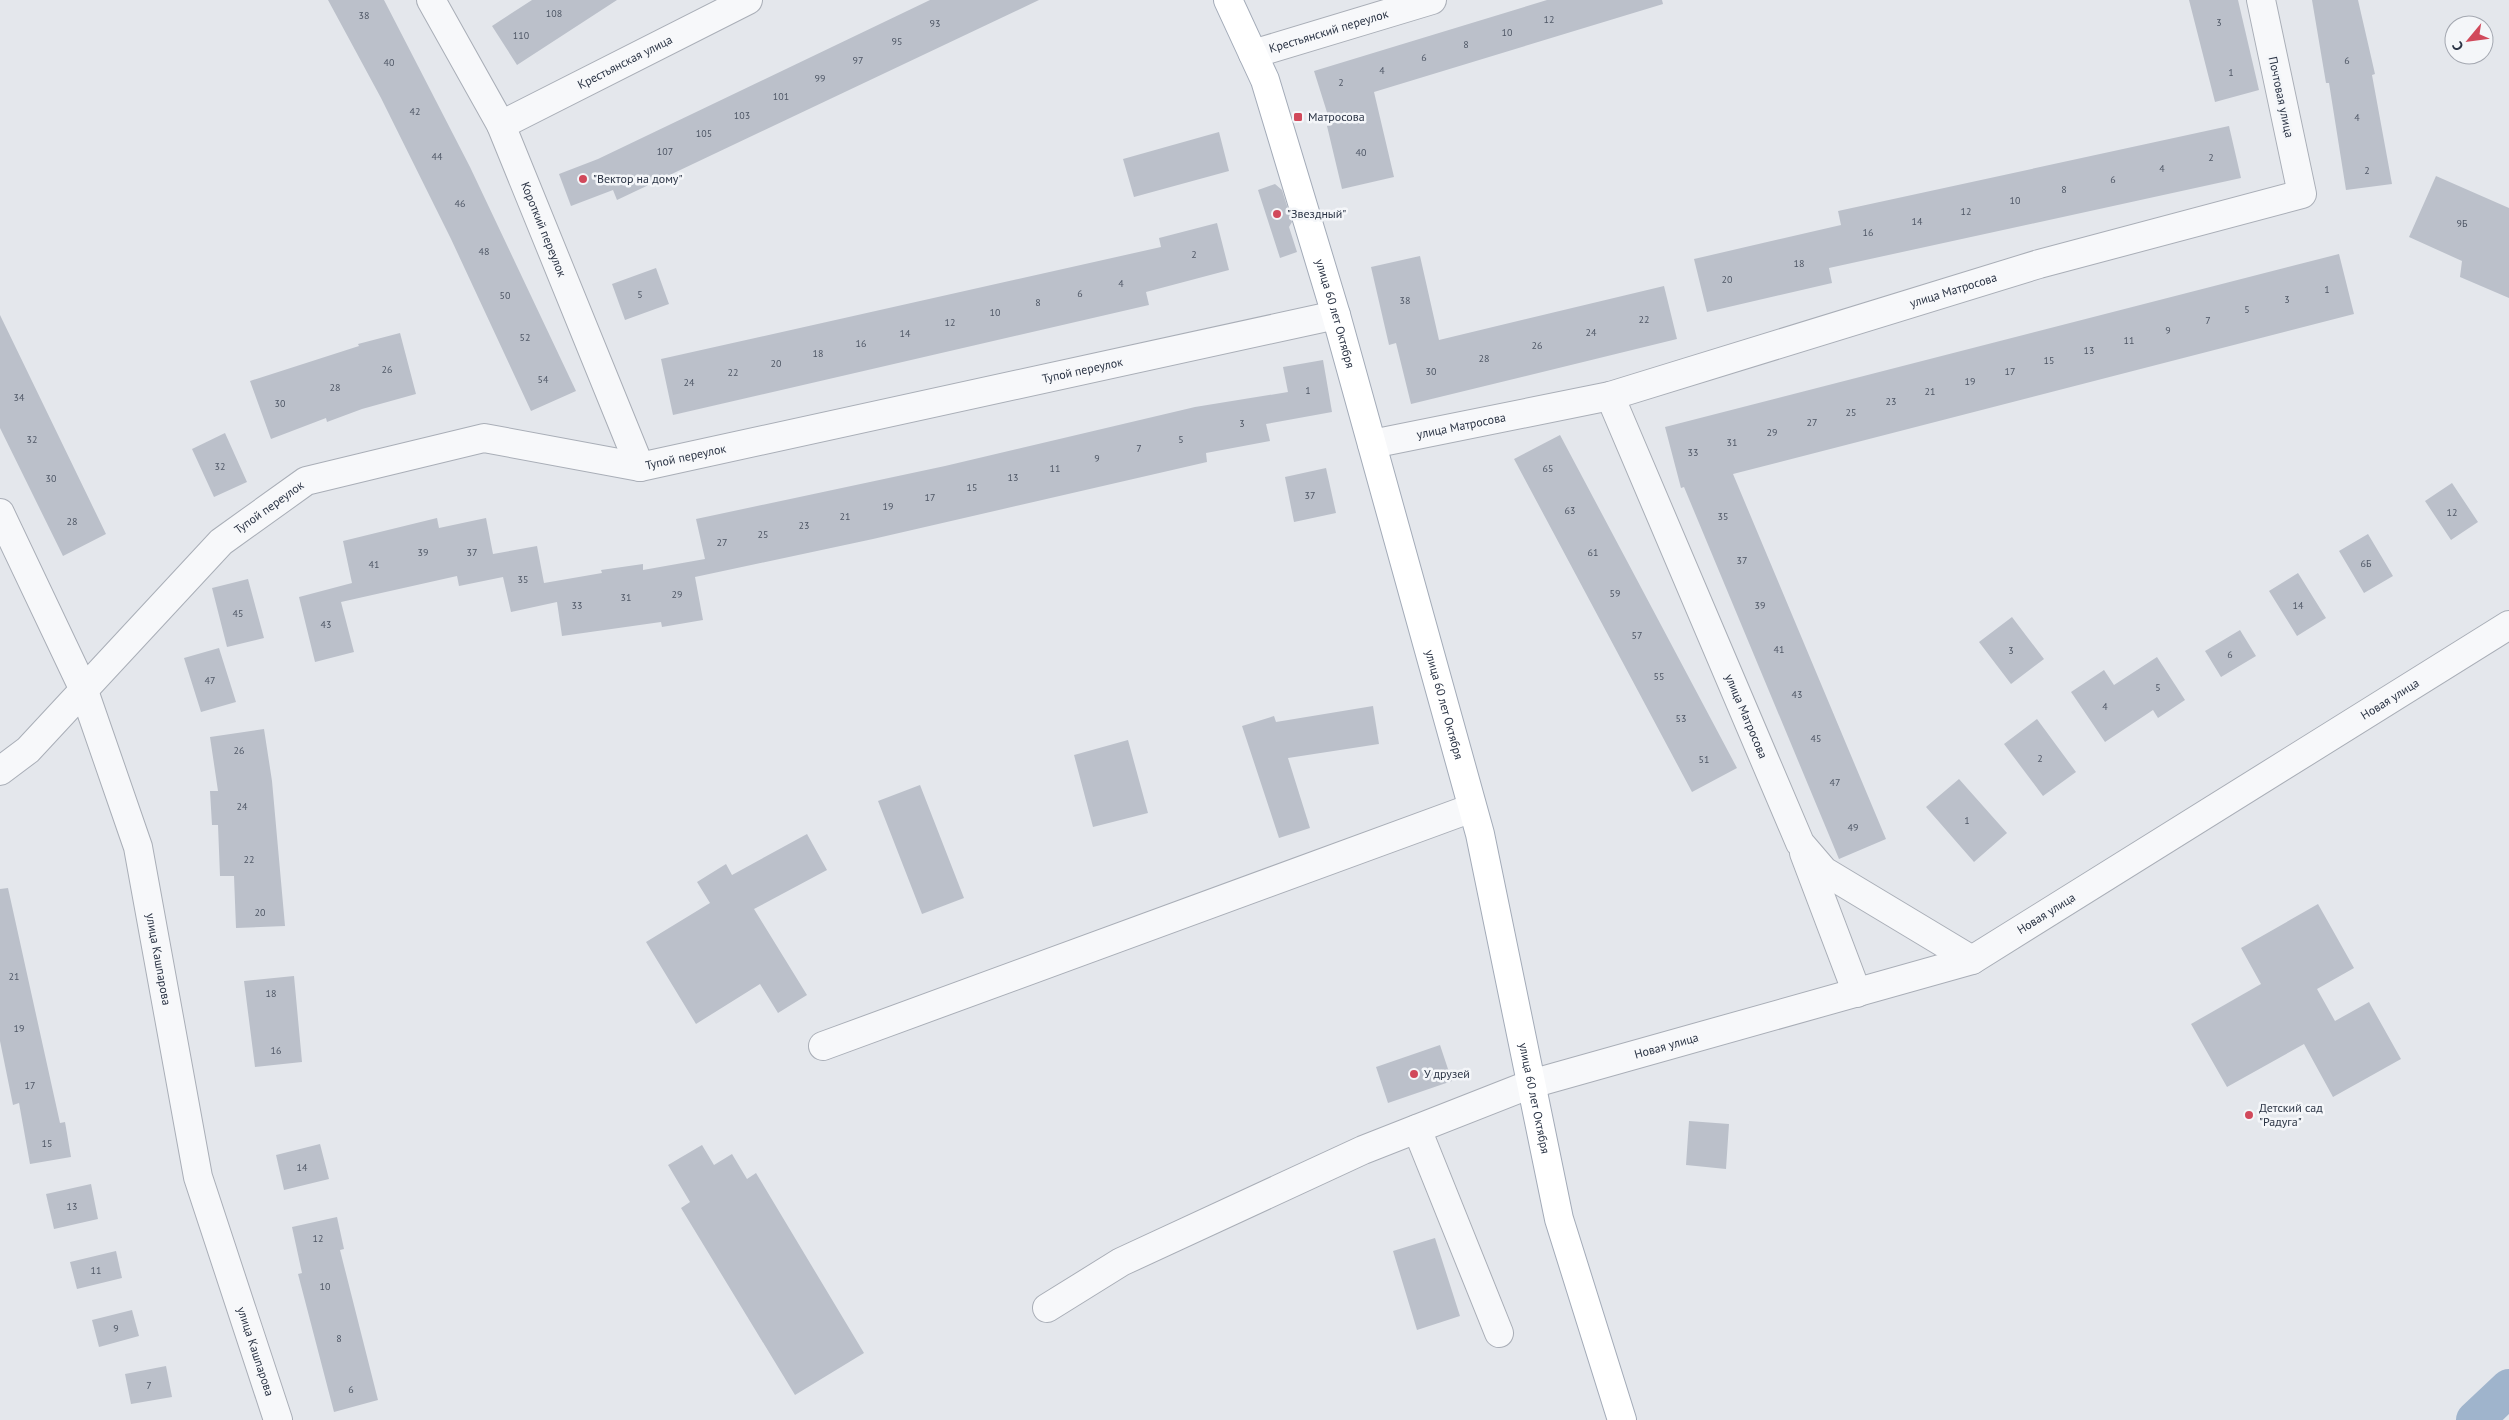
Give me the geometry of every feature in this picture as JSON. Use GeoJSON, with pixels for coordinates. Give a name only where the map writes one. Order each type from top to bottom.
{"type":"FeatureCollection","features":[{"type":"Feature","properties":{"kind":"main road","name":"улица 60 лет Октября"},"geometry":{"type":"LineString","coordinates":[[1228,0],[1265,80],[1336,315],[1372,444],[1472,808],[1558,1219],[1622,1420]]}},
{"type":"Feature","properties":{"kind":"street","name":"Короткий переулок"},"geometry":{"type":"LineString","coordinates":[[431,0],[501,125],[640,467]]}},
{"type":"Feature","properties":{"kind":"street","name":"Крестьянская улица"},"geometry":{"type":"LineString","coordinates":[[501,125],[748,0]]}},
{"type":"Feature","properties":{"kind":"street","name":"Крестьянский переулок"},"geometry":{"type":"LineString","coordinates":[[1253,54],[1432,0]]}},
{"type":"Feature","properties":{"kind":"street","name":"Почтовая улица"},"geometry":{"type":"LineString","coordinates":[[2261,0],[2302,194]]}},
{"type":"Feature","properties":{"kind":"street","name":"улица Матросова"},"geometry":{"type":"LineString","coordinates":[[1372,444],[1610,396],[2039,264],[2302,194]]}},
{"type":"Feature","properties":{"kind":"street","name":"Тупой переулок"},"geometry":{"type":"LineString","coordinates":[[0,770],[28,750],[83,688],[221,542],[306,481],[484,438],[640,467],[1336,315]]}},
{"type":"Feature","properties":{"kind":"street","name":"улица Матросова"},"geometry":{"type":"LineString","coordinates":[[1610,396],[1800,843],[1824,871],[1972,960]]}},
{"type":"Feature","properties":{"kind":"street","name":"улица Кашпарова"},"geometry":{"type":"LineString","coordinates":[[0,513],[83,688],[138,847],[198,1177],[278,1420]]}},
{"type":"Feature","properties":{"kind":"street","name":"Новая улица"},"geometry":{"type":"LineString","coordinates":[[1048,1308],[1120,1262],[1363,1150],[1531,1084],[1972,960],[2509,624]]}},
{"type":"Feature","properties":{"kind":"street"},"geometry":{"type":"LineString","coordinates":[[823,1046],[1472,808]]}},
{"type":"Feature","properties":{"kind":"street"},"geometry":{"type":"LineString","coordinates":[[1800,843],[1857,993]]}},
{"type":"Feature","properties":{"kind":"street"},"geometry":{"type":"LineString","coordinates":[[1417,1129],[1499,1333]]}},
{"type":"Feature","properties":{"kind":"building"},"geometry":{"type":"Polygon","coordinates":[[[328,0],[384,0],[470,167],[576,391],[531,411],[451,239],[381,98],[328,0]]]}},
{"type":"Feature","properties":{"kind":"building"},"geometry":{"type":"Polygon","coordinates":[[[532,0],[617,0],[517,65],[492,26],[532,0]]]}},
{"type":"Feature","properties":{"kind":"building"},"geometry":{"type":"Polygon","coordinates":[[[930,0],[1039,0],[617,200],[613,190],[571,206],[559,174],[598,159],[930,0]]]}},
{"type":"Feature","properties":{"kind":"building"},"geometry":{"type":"Polygon","coordinates":[[[1547,0],[1662,0],[1663,4],[1374,92],[1394,177],[1342,189],[1327,126],[1331,125],[1314,71],[1547,0]]]}},
{"type":"Feature","properties":{"kind":"building"},"geometry":{"type":"Polygon","coordinates":[[[2189,0],[2238,0],[2259,90],[2215,102],[2189,0]]]}},
{"type":"Feature","properties":{"kind":"building"},"geometry":{"type":"Polygon","coordinates":[[[2312,0],[2358,0],[2375,74],[2372,75],[2392,184],[2346,190],[2329,83],[2326,83],[2312,0]]]}},
{"type":"Feature","properties":{"kind":"building"},"geometry":{"type":"Polygon","coordinates":[[[2229,126],[2241,178],[1829,268],[1832,283],[1707,312],[1694,259],[1841,225],[1838,211],[2229,126]]]}},
{"type":"Feature","properties":{"kind":"building"},"geometry":{"type":"Polygon","coordinates":[[[1219,132],[1229,171],[1134,197],[1123,159],[1219,132]]]}},
{"type":"Feature","properties":{"kind":"building"},"geometry":{"type":"Polygon","coordinates":[[[2436,176],[2509,208],[2509,298],[2460,277],[2462,261],[2409,237],[2436,176]]]}},
{"type":"Feature","properties":{"kind":"building"},"geometry":{"type":"Polygon","coordinates":[[[1275,184],[1282,190],[1292,222],[1289,227],[1297,252],[1280,258],[1258,190],[1275,184]]]}},
{"type":"Feature","properties":{"kind":"building"},"geometry":{"type":"Polygon","coordinates":[[[1217,223],[1229,270],[1146,292],[1149,305],[673,415],[661,359],[1161,247],[1159,238],[1217,223]]]}},
{"type":"Feature","properties":{"kind":"building"},"geometry":{"type":"Polygon","coordinates":[[[2339,254],[2354,314],[1733,474],[1886,839],[1839,859],[1684,487],[1681,488],[1665,427],[2339,254]]]}},
{"type":"Feature","properties":{"kind":"building"},"geometry":{"type":"Polygon","coordinates":[[[1420,256],[1439,340],[1664,286],[1677,339],[1411,404],[1396,343],[1389,345],[1371,267],[1420,256]]]}},
{"type":"Feature","properties":{"kind":"building"},"geometry":{"type":"Polygon","coordinates":[[[656,268],[669,304],[625,320],[612,284],[656,268]]]}},
{"type":"Feature","properties":{"kind":"building"},"geometry":{"type":"Polygon","coordinates":[[[0,315],[106,534],[63,556],[0,428],[0,315]]]}},
{"type":"Feature","properties":{"kind":"building"},"geometry":{"type":"Polygon","coordinates":[[[400,333],[416,394],[362,409],[327,422],[326,418],[271,439],[250,381],[359,346],[358,344],[400,333]]]}},
{"type":"Feature","properties":{"kind":"building"},"geometry":{"type":"Polygon","coordinates":[[[1323,360],[1332,412],[1266,424],[1270,441],[1206,453],[1207,462],[873,539],[695,577],[703,620],[662,627],[661,622],[562,636],[557,602],[511,612],[503,577],[459,586],[457,576],[341,602],[354,652],[315,662],[299,597],[352,583],[343,541],[437,518],[439,528],[486,518],[493,554],[537,546],[544,583],[602,573],[601,570],[643,564],[643,570],[705,559],[696,519],[945,466],[1195,407],[1288,392],[1283,367],[1323,360]]]}},
{"type":"Feature","properties":{"kind":"building"},"geometry":{"type":"Polygon","coordinates":[[[225,433],[247,482],[214,497],[192,449],[225,433]]]}},
{"type":"Feature","properties":{"kind":"building"},"geometry":{"type":"Polygon","coordinates":[[[1560,435],[1737,768],[1692,792],[1514,459],[1560,435]]]}},
{"type":"Feature","properties":{"kind":"building"},"geometry":{"type":"Polygon","coordinates":[[[1326,468],[1336,513],[1294,522],[1285,477],[1326,468]]]}},
{"type":"Feature","properties":{"kind":"building"},"geometry":{"type":"Polygon","coordinates":[[[2452,483],[2478,522],[2451,540],[2425,501],[2452,483]]]}},
{"type":"Feature","properties":{"kind":"building"},"geometry":{"type":"Polygon","coordinates":[[[2368,534],[2393,576],[2364,593],[2339,551],[2368,534]]]}},
{"type":"Feature","properties":{"kind":"building"},"geometry":{"type":"Polygon","coordinates":[[[2298,573],[2326,618],[2297,636],[2269,591],[2298,573]]]}},
{"type":"Feature","properties":{"kind":"building"},"geometry":{"type":"Polygon","coordinates":[[[248,579],[264,638],[227,647],[212,588],[248,579]]]}},
{"type":"Feature","properties":{"kind":"building"},"geometry":{"type":"Polygon","coordinates":[[[2012,617],[2044,659],[2011,684],[1979,642],[2012,617]]]}},
{"type":"Feature","properties":{"kind":"building"},"geometry":{"type":"Polygon","coordinates":[[[2240,630],[2256,656],[2221,677],[2205,651],[2240,630]]]}},
{"type":"Feature","properties":{"kind":"building"},"geometry":{"type":"Polygon","coordinates":[[[219,648],[236,702],[201,712],[184,658],[219,648]]]}},
{"type":"Feature","properties":{"kind":"building"},"geometry":{"type":"Polygon","coordinates":[[[2157,657],[2185,700],[2158,718],[2153,710],[2105,742],[2071,692],[2104,670],[2114,685],[2157,657]]]}},
{"type":"Feature","properties":{"kind":"building"},"geometry":{"type":"Polygon","coordinates":[[[1373,706],[1379,744],[1288,758],[1310,828],[1279,838],[1242,726],[1274,716],[1276,722],[1373,706]]]}},
{"type":"Feature","properties":{"kind":"building"},"geometry":{"type":"Polygon","coordinates":[[[2037,719],[2076,772],[2043,796],[2004,744],[2037,719]]]}},
{"type":"Feature","properties":{"kind":"building"},"geometry":{"type":"Polygon","coordinates":[[[264,729],[272,781],[285,926],[236,928],[234,876],[220,876],[218,825],[212,825],[210,791],[218,791],[210,737],[264,729]]]}},
{"type":"Feature","properties":{"kind":"building"},"geometry":{"type":"Polygon","coordinates":[[[1128,740],[1148,813],[1093,827],[1074,755],[1128,740]]]}},
{"type":"Feature","properties":{"kind":"building"},"geometry":{"type":"Polygon","coordinates":[[[1959,779],[2007,833],[1974,862],[1926,807],[1959,779]]]}},
{"type":"Feature","properties":{"kind":"building"},"geometry":{"type":"Polygon","coordinates":[[[920,785],[964,898],[922,914],[878,801],[920,785]]]}},
{"type":"Feature","properties":{"kind":"building"},"geometry":{"type":"Polygon","coordinates":[[[807,834],[827,870],[754,909],[807,995],[778,1013],[760,984],[696,1024],[646,942],[710,903],[697,882],[726,864],[732,875],[807,834]]]}},
{"type":"Feature","properties":{"kind":"building"},"geometry":{"type":"Polygon","coordinates":[[[8,888],[60,1123],[65,1122],[71,1157],[30,1164],[19,1103],[13,1105],[0,1041],[0,889],[8,888]]]}},
{"type":"Feature","properties":{"kind":"building"},"geometry":{"type":"Polygon","coordinates":[[[2318,904],[2354,968],[2317,989],[2335,1021],[2369,1002],[2401,1059],[2333,1097],[2304,1044],[2227,1087],[2191,1024],[2261,984],[2241,948],[2318,904]]]}},
{"type":"Feature","properties":{"kind":"building"},"geometry":{"type":"Polygon","coordinates":[[[294,976],[302,1062],[255,1067],[244,981],[294,976]]]}},
{"type":"Feature","properties":{"kind":"building","name":"У друзей"},"geometry":{"type":"Polygon","coordinates":[[[1440,1045],[1452,1081],[1388,1103],[1376,1067],[1440,1045]]]}},
{"type":"Feature","properties":{"kind":"building"},"geometry":{"type":"Polygon","coordinates":[[[1689,1121],[1729,1124],[1726,1169],[1686,1165],[1689,1121]]]}},
{"type":"Feature","properties":{"kind":"building"},"geometry":{"type":"Polygon","coordinates":[[[320,1144],[329,1179],[284,1190],[276,1155],[320,1144]]]}},
{"type":"Feature","properties":{"kind":"building"},"geometry":{"type":"Polygon","coordinates":[[[702,1145],[714,1165],[732,1154],[747,1179],[756,1173],[864,1353],[795,1395],[681,1208],[690,1202],[668,1165],[702,1145]]]}},
{"type":"Feature","properties":{"kind":"building"},"geometry":{"type":"Polygon","coordinates":[[[91,1184],[98,1219],[54,1229],[46,1194],[91,1184]]]}},
{"type":"Feature","properties":{"kind":"building"},"geometry":{"type":"Polygon","coordinates":[[[337,1217],[344,1249],[340,1250],[378,1400],[334,1412],[298,1274],[302,1273],[292,1227],[337,1217]]]}},
{"type":"Feature","properties":{"kind":"building"},"geometry":{"type":"Polygon","coordinates":[[[1435,1238],[1460,1316],[1417,1330],[1393,1251],[1435,1238]]]}},
{"type":"Feature","properties":{"kind":"building"},"geometry":{"type":"Polygon","coordinates":[[[116,1251],[122,1278],[77,1289],[70,1262],[116,1251]]]}},
{"type":"Feature","properties":{"kind":"building"},"geometry":{"type":"Polygon","coordinates":[[[132,1310],[139,1336],[99,1347],[92,1320],[132,1310]]]}},
{"type":"Feature","properties":{"kind":"building"},"geometry":{"type":"Polygon","coordinates":[[[166,1366],[172,1397],[131,1404],[125,1374],[166,1366]]]}},
{"type":"Feature","properties":{"kind":"waterway"},"geometry":{"type":"LineString","coordinates":[[2475,1420],[2509,1388]]}},
{"type":"Feature","properties":{"kind":"place","name":"Матросова"},"geometry":{"type":"Point","coordinates":[1298,117]}},
{"type":"Feature","properties":{"kind":"place","name":"\"Вектор на дому\""},"geometry":{"type":"Point","coordinates":[583,179]}},
{"type":"Feature","properties":{"kind":"place","name":"\"Звездный\""},"geometry":{"type":"Point","coordinates":[1277,214]}},
{"type":"Feature","properties":{"kind":"place","name":"У друзей"},"geometry":{"type":"Point","coordinates":[1414,1074]}},
{"type":"Feature","properties":{"kind":"place","name":"Детский сад \"Радуга\""},"geometry":{"type":"Point","coordinates":[2249,1115]}}]}
